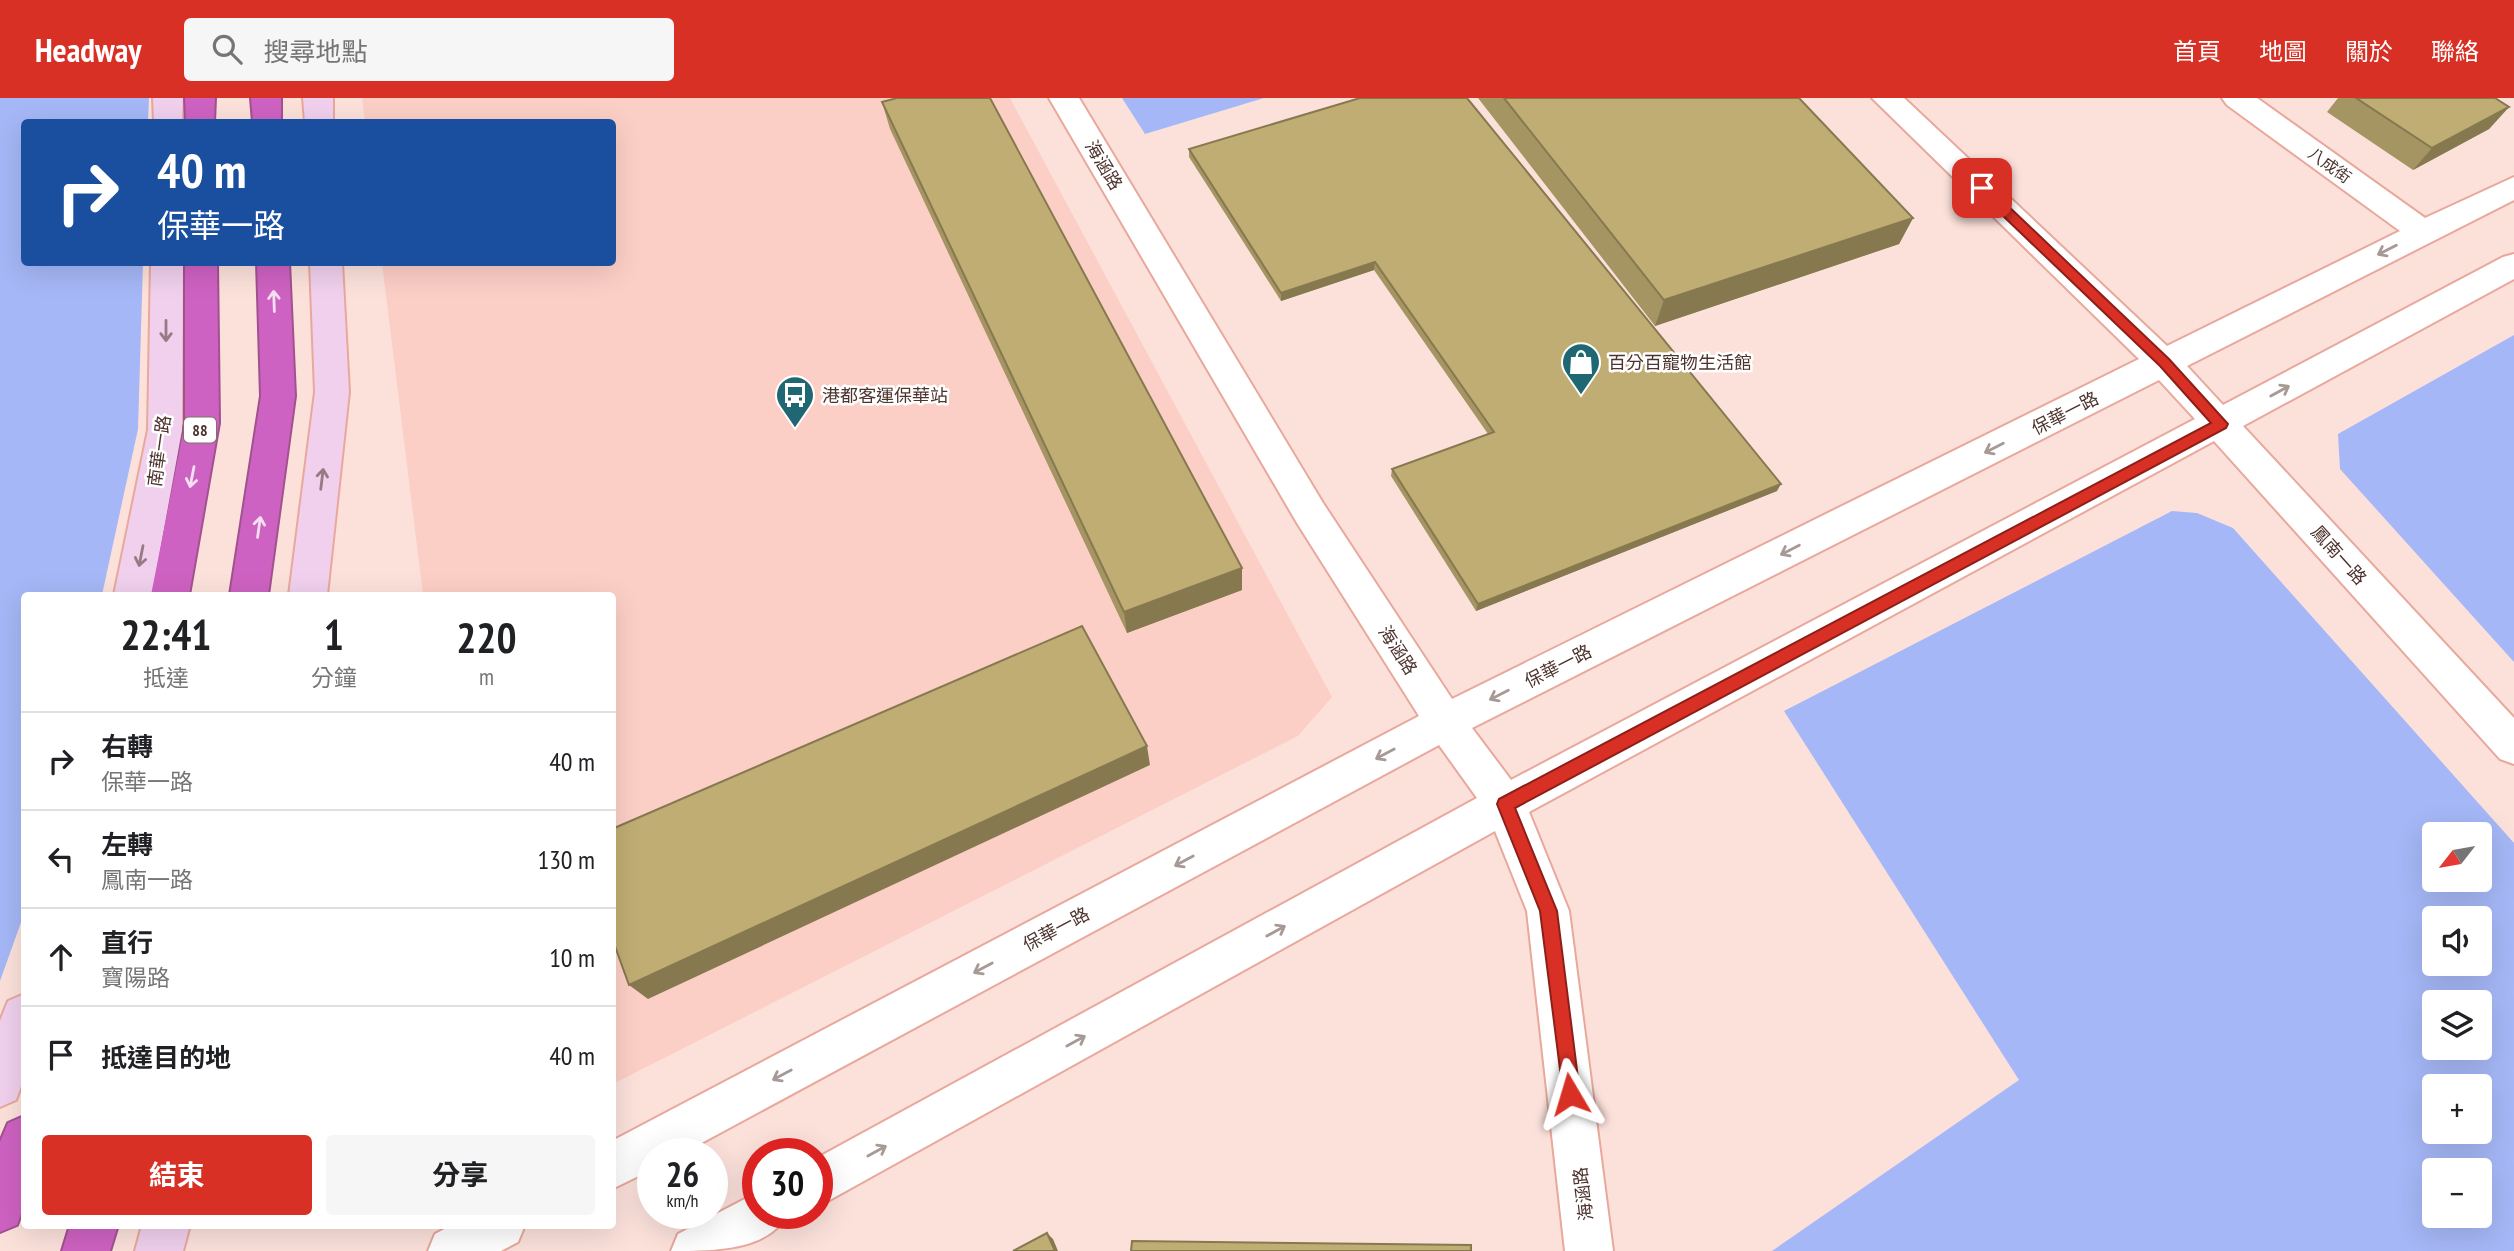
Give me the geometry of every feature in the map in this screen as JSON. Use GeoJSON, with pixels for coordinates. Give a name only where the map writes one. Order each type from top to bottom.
{"type":"FeatureCollection","features":[{"type":"Feature","properties":{"kind":"highway"},"geometry":{"type":"LineString","coordinates":[[200,98],[200,119]]}},
{"type":"Feature","properties":{"kind":"highway"},"geometry":{"type":"LineString","coordinates":[[266,98],[267,119]]}},
{"type":"Feature","properties":{"kind":"highway","name":"88"},"geometry":{"type":"LineString","coordinates":[[171,592],[202,423],[201,266]]}},
{"type":"Feature","properties":{"kind":"highway"},"geometry":{"type":"LineString","coordinates":[[249,592],[278,396],[273,266]]}},
{"type":"Feature","properties":{"kind":"highway"},"geometry":{"type":"LineString","coordinates":[[0,1208],[21,1148]]}},
{"type":"Feature","properties":{"kind":"highway"},"geometry":{"type":"LineString","coordinates":[[86,1251],[93,1229]]}},
{"type":"Feature","properties":{"kind":"main road"},"geometry":{"type":"LineString","coordinates":[[168,98],[168,119]]}},
{"type":"Feature","properties":{"kind":"main road"},"geometry":{"type":"LineString","coordinates":[[318,98],[319,119]]}},
{"type":"Feature","properties":{"kind":"main road","name":"南華一路"},"geometry":{"type":"LineString","coordinates":[[134,592],[165,430],[167,266]]}},
{"type":"Feature","properties":{"kind":"main road"},"geometry":{"type":"LineString","coordinates":[[308,592],[332,392],[326,266]]}},
{"type":"Feature","properties":{"kind":"main road"},"geometry":{"type":"LineString","coordinates":[[0,1084],[21,1024]]}},
{"type":"Feature","properties":{"kind":"main road"},"geometry":{"type":"LineString","coordinates":[[159,1251],[165,1229]]}},
{"type":"Feature","properties":{"kind":"street","name":"海涵路"},"geometry":{"type":"LineString","coordinates":[[1064,98],[1310,513],[1445,722],[1505,804],[1548,911],[1589,1251]]}},
{"type":"Feature","properties":{"kind":"street","name":"鳳南一路"},"geometry":{"type":"LineString","coordinates":[[1888,98],[2165,363],[2514,746]]}},
{"type":"Feature","properties":{"kind":"street","name":"八成街"},"geometry":{"type":"LineString","coordinates":[[2237,98],[2423,232]]}},
{"type":"Feature","properties":{"kind":"street","name":"保華一路"},"geometry":{"type":"LineString","coordinates":[[616,1164],[1445,722],[2514,187]]}},
{"type":"Feature","properties":{"kind":"street"},"geometry":{"type":"LineString","coordinates":[[833,1175],[1505,804],[2221,424],[2500,272],[2514,302]]}},
{"type":"Feature","properties":{"kind":"street"},"geometry":{"type":"LineString","coordinates":[[695,1251],[742,1225]]}},
{"type":"Feature","properties":{"kind":"street"},"geometry":{"type":"LineString","coordinates":[[452,1251],[493,1229]]}},
{"type":"Feature","properties":{"kind":"shaded area"},"geometry":{"type":"Polygon","coordinates":[[[0,98],[149,98],[148,119],[21,119],[21,266],[143,266],[138,429],[103,592],[21,592],[21,922],[0,981],[0,98]]]}},
{"type":"Feature","properties":{"kind":"shaded area","name":"港都客運保華站"},"geometry":{"type":"Polygon","coordinates":[[[362,98],[1010,98],[1332,697],[1298,736],[616,1082],[616,592],[423,592],[382,266],[616,266],[616,119],[365,119],[362,98]]]}},
{"type":"Feature","properties":{"kind":"shaded area"},"geometry":{"type":"Polygon","coordinates":[[[1122,98],[1264,98],[1145,134],[1122,98]]]}},
{"type":"Feature","properties":{"kind":"shaded area"},"geometry":{"type":"Polygon","coordinates":[[[2514,335],[2514,662],[2340,469],[2338,434],[2514,335]]]}},
{"type":"Feature","properties":{"kind":"shaded area"},"geometry":{"type":"Polygon","coordinates":[[[2172,511],[2197,513],[2233,528],[2514,843],[2514,1251],[1772,1251],[2019,1080],[1784,711],[2172,511]]]}},
{"type":"Feature","properties":{"kind":"building"},"geometry":{"type":"Polygon","coordinates":[[[897,98],[990,98],[1242,568],[1124,612],[882,102],[897,98]]]}},
{"type":"Feature","properties":{"kind":"building","name":"百分百寵物生活館"},"geometry":{"type":"Polygon","coordinates":[[[1360,98],[1467,98],[1781,484],[1478,604],[1392,469],[1494,432],[1375,262],[1281,293],[1189,149],[1360,98]]]}},
{"type":"Feature","properties":{"kind":"building"},"geometry":{"type":"Polygon","coordinates":[[[1504,98],[1799,98],[1913,218],[1664,300],[1504,98]]]}},
{"type":"Feature","properties":{"kind":"building"},"geometry":{"type":"Polygon","coordinates":[[[2356,98],[2495,98],[2509,107],[2432,148],[2356,98]]]}},
{"type":"Feature","properties":{"kind":"building"},"geometry":{"type":"Polygon","coordinates":[[[1082,626],[1147,746],[629,985],[616,949],[616,827],[1082,626]]]}},
{"type":"Feature","properties":{"kind":"building"},"geometry":{"type":"Polygon","coordinates":[[[1047,1233],[1055,1251],[1013,1251],[1047,1233]]]}},
{"type":"Feature","properties":{"kind":"building"},"geometry":{"type":"Polygon","coordinates":[[[1132,1241],[1471,1245],[1471,1251],[1131,1251],[1132,1241]]]}},
{"type":"Feature","properties":{"kind":"place","name":"百分百寵物生活館"},"geometry":{"type":"Point","coordinates":[1581,396]}},
{"type":"Feature","properties":{"kind":"place","name":"港都客運保華站"},"geometry":{"type":"Point","coordinates":[795,429]}},
{"type":"Feature","properties":{"kind":"route"},"geometry":{"type":"LineString","coordinates":[[1570,1094],[1548,911],[1505,804],[2221,424],[2165,363],[1982,188]]}}]}
